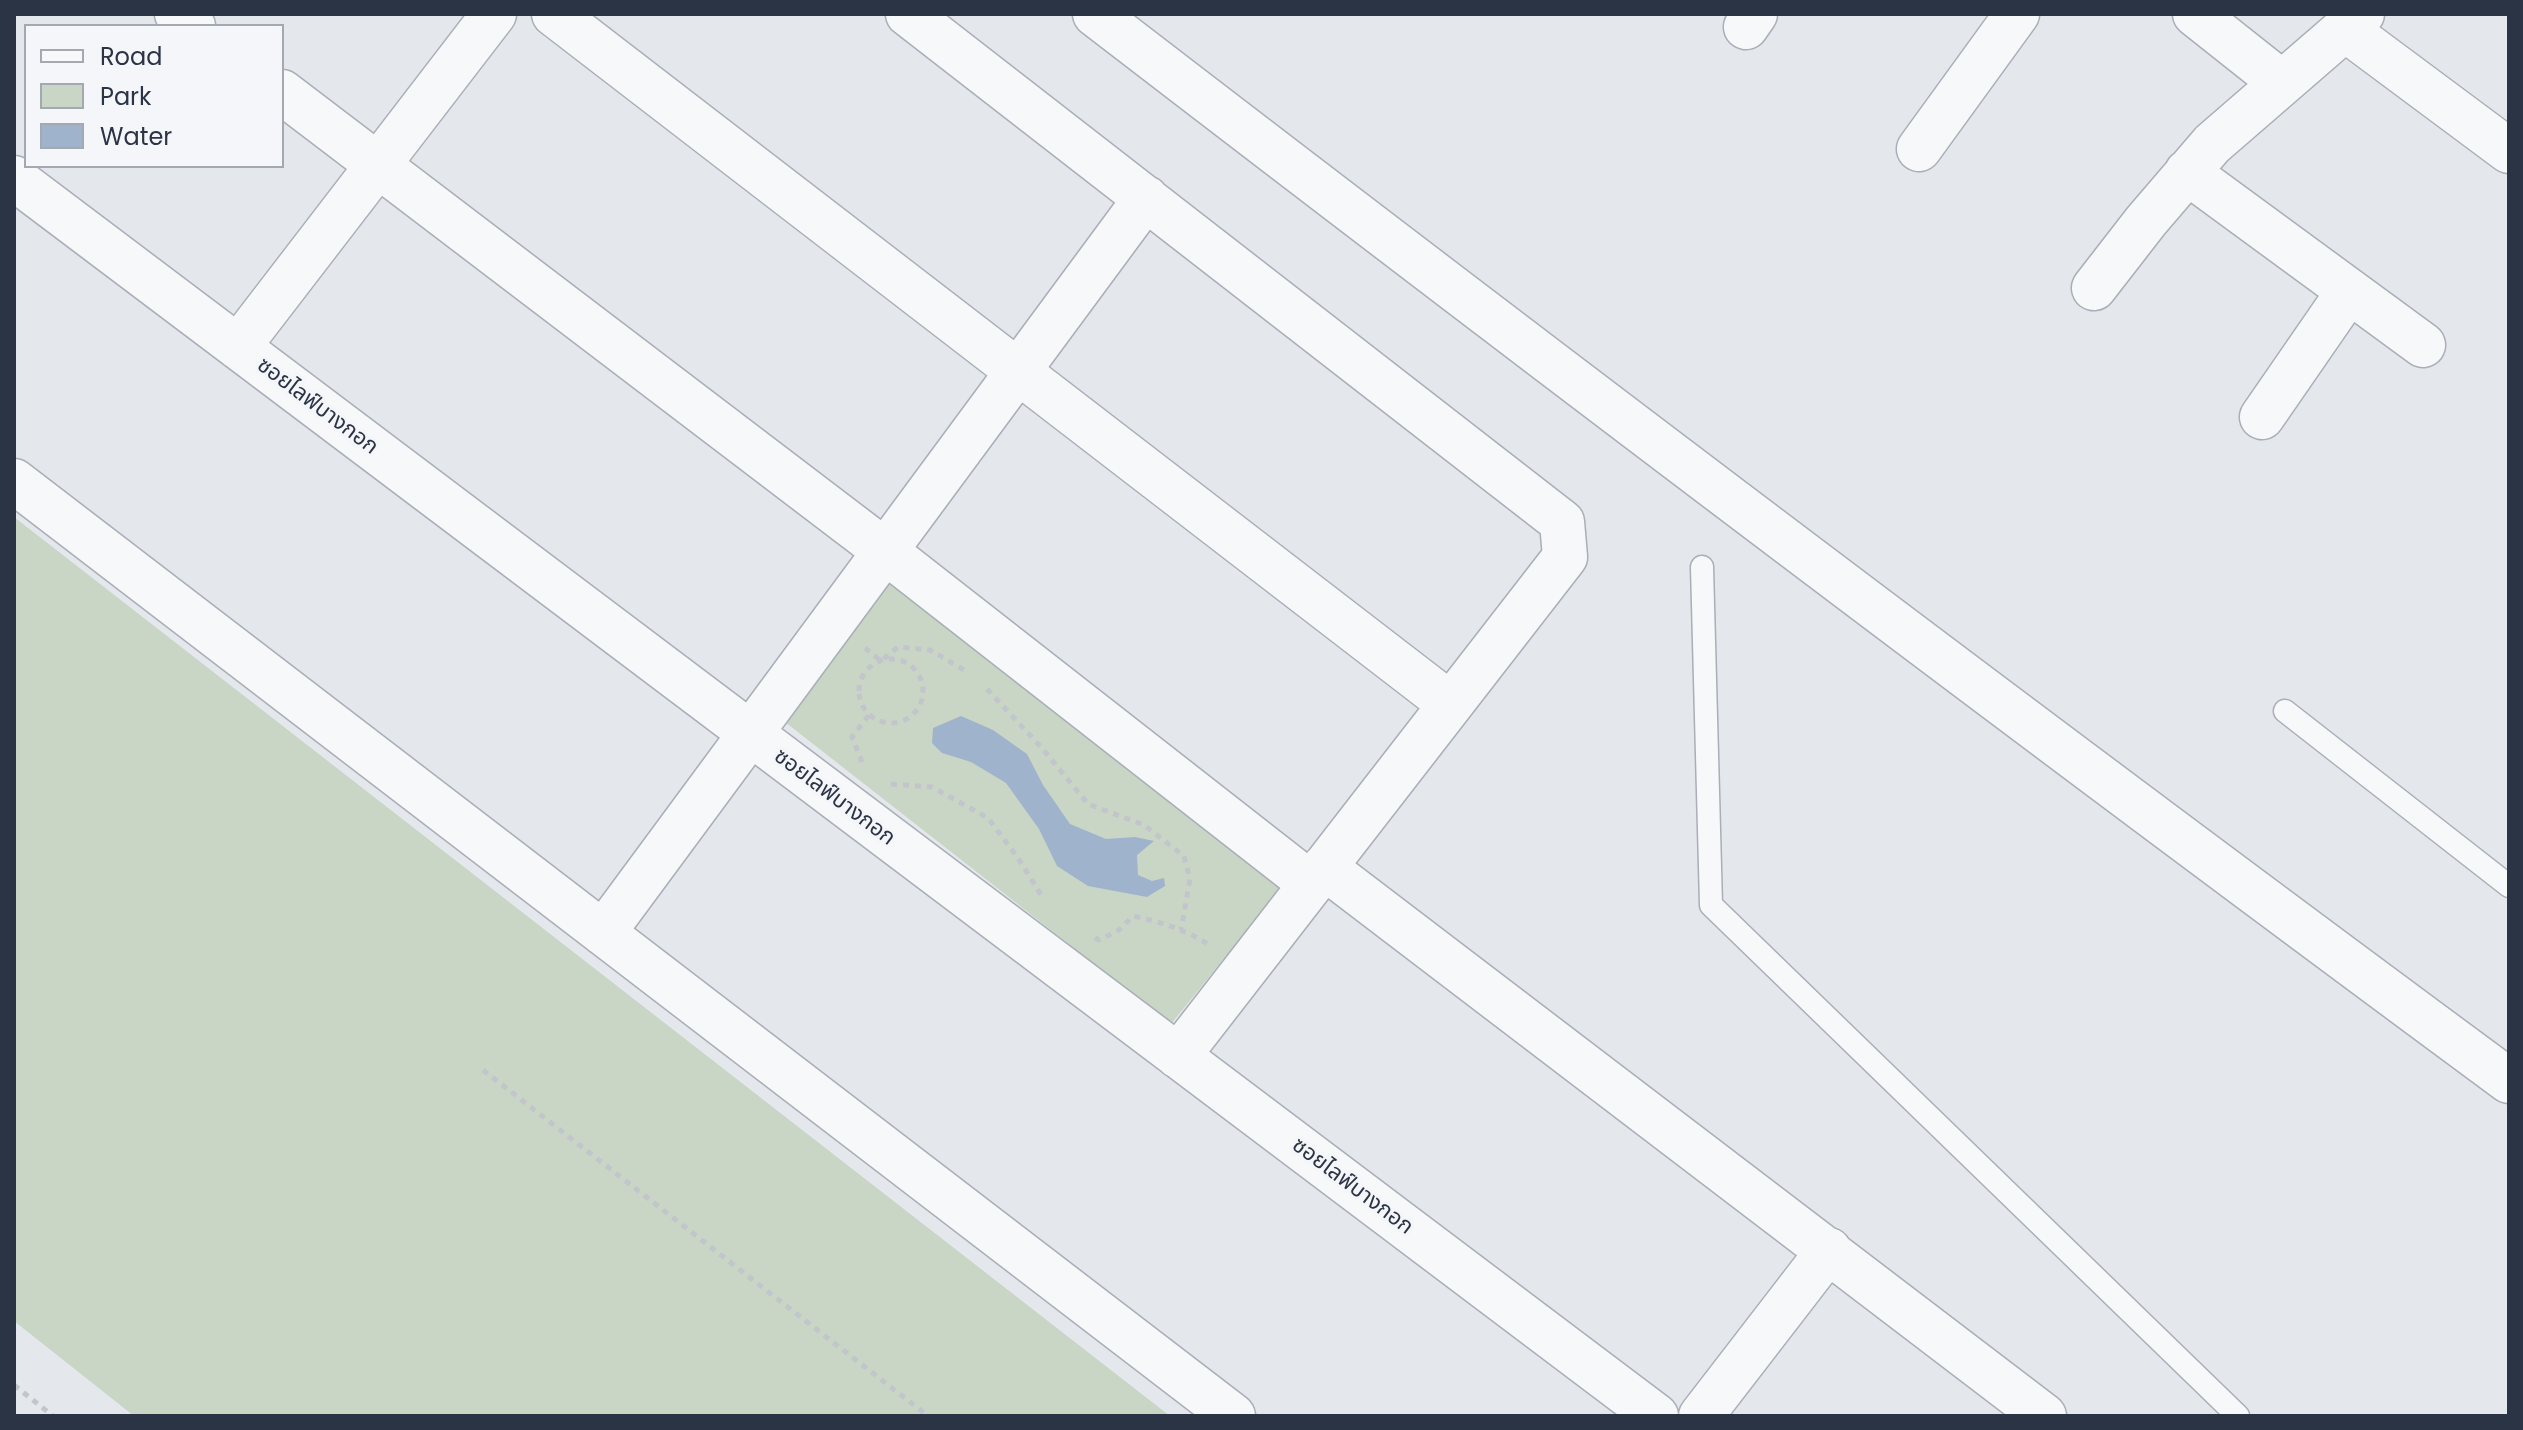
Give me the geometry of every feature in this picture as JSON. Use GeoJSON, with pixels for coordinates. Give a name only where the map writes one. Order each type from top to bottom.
{"type":"FeatureCollection","features":[{"type":"Feature","properties":{"kind":"street"},"geometry":{"type":"LineString","coordinates":[[238,347],[494,14]]}},
{"type":"Feature","properties":{"kind":"street"},"geometry":{"type":"LineString","coordinates":[[554,14],[1450,704]]}},
{"type":"Feature","properties":{"kind":"street"},"geometry":{"type":"LineString","coordinates":[[908,14],[1562,522],[1565,557],[1178,1056]]}},
{"type":"Feature","properties":{"kind":"street"},"geometry":{"type":"LineString","coordinates":[[1095,14],[1452,288],[2509,1081]]}},
{"type":"Feature","properties":{"kind":"street"},"geometry":{"type":"LineString","coordinates":[[1919,149],[2017,14]]}},
{"type":"Feature","properties":{"kind":"street"},"geometry":{"type":"LineString","coordinates":[[2195,14],[2282,83]]}},
{"type":"Feature","properties":{"kind":"street"},"geometry":{"type":"LineString","coordinates":[[2094,288],[2212,144],[2354,21],[2509,151]]}},
{"type":"Feature","properties":{"kind":"street"},"geometry":{"type":"LineString","coordinates":[[284,94],[1317,876],[1829,1250],[2044,1416]]}},
{"type":"Feature","properties":{"kind":"street"},"geometry":{"type":"LineString","coordinates":[[2187,172],[2423,345]]}},
{"type":"Feature","properties":{"kind":"street","name":"ซอยไลฟ์บางกอก"},"geometry":{"type":"LineString","coordinates":[[14,178],[1656,1416]]}},
{"type":"Feature","properties":{"kind":"street"},"geometry":{"type":"LineString","coordinates":[[603,933],[1146,198]]}},
{"type":"Feature","properties":{"kind":"street"},"geometry":{"type":"LineString","coordinates":[[2262,417],[2349,291]]}},
{"type":"Feature","properties":{"kind":"street"},"geometry":{"type":"LineString","coordinates":[[14,481],[1233,1416]]}},
{"type":"Feature","properties":{"kind":"street"},"geometry":{"type":"LineString","coordinates":[[1701,1416],[1829,1250]]}},
{"type":"Feature","properties":{"kind":"lane"},"geometry":{"type":"LineString","coordinates":[[1702,567],[1711,905],[2238,1416]]}},
{"type":"Feature","properties":{"kind":"lane"},"geometry":{"type":"LineString","coordinates":[[2285,711],[2509,886]]}},
{"type":"Feature","properties":{"kind":"path"},"geometry":{"type":"LineString","coordinates":[[833,621],[881,661]]}},
{"type":"Feature","properties":{"kind":"path"},"geometry":{"type":"LineString","coordinates":[[881,661],[891,659],[910,666],[922,683],[923,693],[916,712],[907,719],[888,723],[869,715],[862,706],[859,684],[871,666],[898,647],[930,650],[966,672]]}},
{"type":"Feature","properties":{"kind":"path"},"geometry":{"type":"LineString","coordinates":[[977,679],[1041,747],[1088,804],[1144,825],[1184,856],[1190,879],[1181,930]]}},
{"type":"Feature","properties":{"kind":"path"},"geometry":{"type":"LineString","coordinates":[[862,763],[852,737],[869,715]]}},
{"type":"Feature","properties":{"kind":"path"},"geometry":{"type":"LineString","coordinates":[[845,806],[884,783],[932,787],[988,818],[1043,898]]}},
{"type":"Feature","properties":{"kind":"path"},"geometry":{"type":"LineString","coordinates":[[1086,935],[1099,940],[1119,930],[1133,916],[1196,936],[1246,968]]}},
{"type":"Feature","properties":{"kind":"path"},"geometry":{"type":"LineString","coordinates":[[483,1070],[928,1416]]}},
{"type":"Feature","properties":{"kind":"path"},"geometry":{"type":"LineString","coordinates":[[14,1385],[53,1416]]}},
{"type":"Feature","properties":{"kind":"green space"},"geometry":{"type":"Polygon","coordinates":[[[14,517],[1170,1416],[134,1416],[14,1321],[14,517]]]}},
{"type":"Feature","properties":{"kind":"green space"},"geometry":{"type":"Polygon","coordinates":[[[891,580],[1285,883],[1171,1024],[785,722],[891,580]]]}},
{"type":"Feature","properties":{"kind":"water"},"geometry":{"type":"Polygon","coordinates":[[[961,716],[993,730],[1027,754],[1043,785],[1070,824],[1106,839],[1135,837],[1154,841],[1137,855],[1138,875],[1152,881],[1164,878],[1165,886],[1147,897],[1088,886],[1057,866],[1039,829],[1006,783],[971,762],[942,753],[932,743],[933,728],[961,716]]]}}]}
